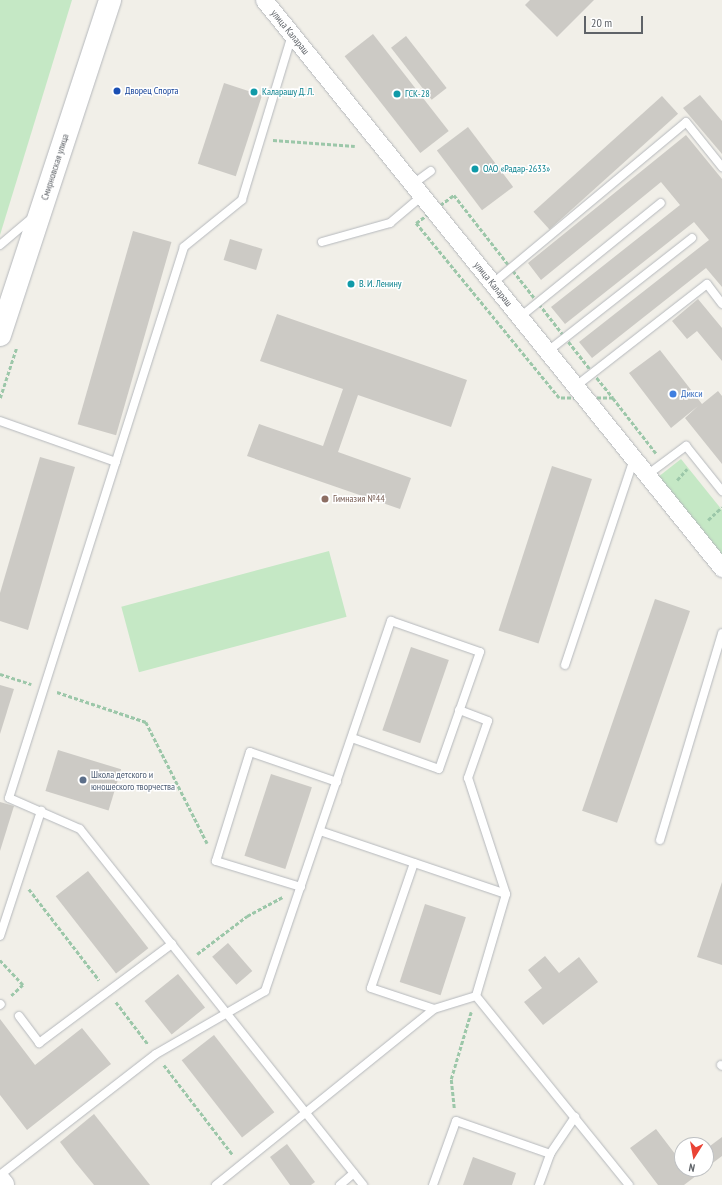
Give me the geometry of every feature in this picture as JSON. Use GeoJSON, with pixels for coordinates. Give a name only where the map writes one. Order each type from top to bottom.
{"type":"FeatureCollection","features":[{"type":"Feature","properties":{"kind":"main road","name":"Смирновская улица"},"geometry":{"type":"LineString","coordinates":[[0,335],[110,0]]}},
{"type":"Feature","properties":{"kind":"main road"},"geometry":{"type":"LineString","coordinates":[[0,1181],[3,1185]]}},
{"type":"Feature","properties":{"kind":"street","name":"улица Калараш"},"geometry":{"type":"LineString","coordinates":[[264,0],[722,568]]}},
{"type":"Feature","properties":{"kind":"lane"},"geometry":{"type":"LineString","coordinates":[[292,34],[242,200],[184,247],[9,798],[80,829],[228,1013],[363,1185]]}},
{"type":"Feature","properties":{"kind":"lane"},"geometry":{"type":"LineString","coordinates":[[493,283],[686,122],[722,167]]}},
{"type":"Feature","properties":{"kind":"lane"},"geometry":{"type":"LineString","coordinates":[[322,242],[390,223],[418,190],[431,171]]}},
{"type":"Feature","properties":{"kind":"lane"},"geometry":{"type":"LineString","coordinates":[[520,317],[661,203]]}},
{"type":"Feature","properties":{"kind":"lane"},"geometry":{"type":"LineString","coordinates":[[0,245],[41,210]]}},
{"type":"Feature","properties":{"kind":"lane"},"geometry":{"type":"LineString","coordinates":[[548,351],[692,238]]}},
{"type":"Feature","properties":{"kind":"lane"},"geometry":{"type":"LineString","coordinates":[[576,386],[707,284],[722,304]]}},
{"type":"Feature","properties":{"kind":"lane"},"geometry":{"type":"LineString","coordinates":[[0,421],[116,462]]}},
{"type":"Feature","properties":{"kind":"lane"},"geometry":{"type":"LineString","coordinates":[[647,475],[686,446],[722,491]]}},
{"type":"Feature","properties":{"kind":"lane"},"geometry":{"type":"LineString","coordinates":[[565,665],[634,459]]}},
{"type":"Feature","properties":{"kind":"lane"},"geometry":{"type":"LineString","coordinates":[[0,1175],[156,1054],[265,991],[391,621],[480,652],[439,769],[352,738]]}},
{"type":"Feature","properties":{"kind":"lane"},"geometry":{"type":"LineString","coordinates":[[660,840],[722,633]]}},
{"type":"Feature","properties":{"kind":"lane"},"geometry":{"type":"LineString","coordinates":[[459,710],[488,721],[468,778],[506,894],[476,996]]}},
{"type":"Feature","properties":{"kind":"lane"},"geometry":{"type":"LineString","coordinates":[[300,887],[216,861],[250,752],[337,782]]}},
{"type":"Feature","properties":{"kind":"lane"},"geometry":{"type":"LineString","coordinates":[[0,936],[41,811]]}},
{"type":"Feature","properties":{"kind":"lane"},"geometry":{"type":"LineString","coordinates":[[320,831],[506,894]]}},
{"type":"Feature","properties":{"kind":"lane"},"geometry":{"type":"LineString","coordinates":[[414,863],[371,988],[434,1009]]}},
{"type":"Feature","properties":{"kind":"lane"},"geometry":{"type":"LineString","coordinates":[[19,1016],[40,1043],[172,944]]}},
{"type":"Feature","properties":{"kind":"lane"},"geometry":{"type":"LineString","coordinates":[[218,1184],[434,1009],[476,996]]}},
{"type":"Feature","properties":{"kind":"lane"},"geometry":{"type":"LineString","coordinates":[[476,996],[629,1185]]}},
{"type":"Feature","properties":{"kind":"lane"},"geometry":{"type":"LineString","coordinates":[[539,1185],[550,1154],[575,1117]]}},
{"type":"Feature","properties":{"kind":"lane"},"geometry":{"type":"LineString","coordinates":[[433,1185],[456,1121],[550,1154]]}},
{"type":"Feature","properties":{"kind":"lane"},"geometry":{"type":"LineString","coordinates":[[340,1185],[354,1174]]}},
{"type":"Feature","properties":{"kind":"path"},"geometry":{"type":"LineString","coordinates":[[261,139],[355,146]]}},
{"type":"Feature","properties":{"kind":"path"},"geometry":{"type":"LineString","coordinates":[[708,520],[722,507]]}},
{"type":"Feature","properties":{"kind":"path"},"geometry":{"type":"LineString","coordinates":[[0,674],[146,722],[216,861]]}},
{"type":"Feature","properties":{"kind":"path"},"geometry":{"type":"LineString","coordinates":[[19,876],[241,1165]]}},
{"type":"Feature","properties":{"kind":"path"},"geometry":{"type":"LineString","coordinates":[[186,962],[247,916],[300,887]]}},
{"type":"Feature","properties":{"kind":"path"},"geometry":{"type":"LineString","coordinates":[[0,960],[23,985],[1,1005]]}},
{"type":"Feature","properties":{"kind":"path"},"geometry":{"type":"LineString","coordinates":[[456,1121],[451,1079],[476,996]]}},
{"type":"Feature","properties":{"kind":"green space"},"geometry":{"type":"Polygon","coordinates":[[[0,0],[72,0],[0,235],[0,0]]]}},
{"type":"Feature","properties":{"kind":"green space"},"geometry":{"type":"Polygon","coordinates":[[[681,459],[722,510],[722,557],[658,477],[681,459]]]}},
{"type":"Feature","properties":{"kind":"green space"},"geometry":{"type":"Polygon","coordinates":[[[329,551],[347,617],[139,672],[121,607],[329,551]]]}},
{"type":"Feature","properties":{"kind":"building"},"geometry":{"type":"Polygon","coordinates":[[[530,0],[594,0],[557,37],[525,5],[530,0]]]}},
{"type":"Feature","properties":{"kind":"building","name":"ГСК-28"},"geometry":{"type":"Polygon","coordinates":[[[373,34],[449,131],[420,153],[345,56],[373,34]]]}},
{"type":"Feature","properties":{"kind":"building"},"geometry":{"type":"Polygon","coordinates":[[[406,36],[447,88],[432,100],[391,48],[406,36]]]}},
{"type":"Feature","properties":{"kind":"building"},"geometry":{"type":"Polygon","coordinates":[[[224,83],[262,95],[236,176],[198,164],[224,83]]]}},
{"type":"Feature","properties":{"kind":"building"},"geometry":{"type":"Polygon","coordinates":[[[700,95],[722,121],[722,154],[683,108],[700,95]]]}},
{"type":"Feature","properties":{"kind":"building"},"geometry":{"type":"Polygon","coordinates":[[[662,96],[678,114],[549,230],[533,212],[662,96]]]}},
{"type":"Feature","properties":{"kind":"building","name":"ОАО «Радар-2633»"},"geometry":{"type":"Polygon","coordinates":[[[468,127],[513,187],[482,210],[437,150],[468,127]]]}},
{"type":"Feature","properties":{"kind":"building"},"geometry":{"type":"Polygon","coordinates":[[[686,135],[722,179],[722,287],[706,268],[592,358],[579,342],[709,240],[694,222],[565,324],[551,307],[680,205],[661,182],[541,280],[528,263],[686,135]]]}},
{"type":"Feature","properties":{"kind":"building"},"geometry":{"type":"Polygon","coordinates":[[[133,231],[171,242],[116,435],[78,424],[133,231]]]}},
{"type":"Feature","properties":{"kind":"building"},"geometry":{"type":"Polygon","coordinates":[[[230,239],[263,249],[256,270],[224,260],[230,239]]]}},
{"type":"Feature","properties":{"kind":"building"},"geometry":{"type":"Polygon","coordinates":[[[698,299],[722,328],[722,361],[697,331],[687,339],[672,321],[698,299]]]}},
{"type":"Feature","properties":{"kind":"building"},"geometry":{"type":"Polygon","coordinates":[[[277,314],[467,380],[451,427],[358,395],[338,452],[411,478],[400,509],[247,456],[259,424],[323,446],[343,389],[260,361],[277,314]]]}},
{"type":"Feature","properties":{"kind":"building"},"geometry":{"type":"Polygon","coordinates":[[[660,350],[702,404],[718,391],[722,396],[722,464],[685,418],[698,406],[671,428],[629,373],[660,350]]]}},
{"type":"Feature","properties":{"kind":"building"},"geometry":{"type":"Polygon","coordinates":[[[40,457],[75,467],[28,630],[0,621],[0,593],[40,457]]]}},
{"type":"Feature","properties":{"kind":"building"},"geometry":{"type":"Polygon","coordinates":[[[552,466],[592,479],[538,644],[499,631],[552,466]]]}},
{"type":"Feature","properties":{"kind":"building"},"geometry":{"type":"Polygon","coordinates":[[[655,599],[690,611],[617,823],[582,811],[655,599]]]}},
{"type":"Feature","properties":{"kind":"building"},"geometry":{"type":"Polygon","coordinates":[[[411,647],[449,660],[420,743],[382,730],[411,647]]]}},
{"type":"Feature","properties":{"kind":"building"},"geometry":{"type":"Polygon","coordinates":[[[0,685],[14,689],[0,734],[0,685]]]}},
{"type":"Feature","properties":{"kind":"building","name":"Школа детского и юношеского творчества"},"geometry":{"type":"Polygon","coordinates":[[[58,750],[121,769],[109,810],[45,791],[58,750]]]}},
{"type":"Feature","properties":{"kind":"building"},"geometry":{"type":"Polygon","coordinates":[[[271,774],[312,787],[285,869],[244,856],[271,774]]]}},
{"type":"Feature","properties":{"kind":"building"},"geometry":{"type":"Polygon","coordinates":[[[0,802],[14,806],[0,851],[0,802]]]}},
{"type":"Feature","properties":{"kind":"building"},"geometry":{"type":"Polygon","coordinates":[[[88,871],[148,948],[116,973],[56,896],[88,871]]]}},
{"type":"Feature","properties":{"kind":"building"},"geometry":{"type":"Polygon","coordinates":[[[722,882],[722,965],[697,957],[722,882]]]}},
{"type":"Feature","properties":{"kind":"building"},"geometry":{"type":"Polygon","coordinates":[[[425,904],[466,917],[441,995],[400,982],[425,904]]]}},
{"type":"Feature","properties":{"kind":"building"},"geometry":{"type":"Polygon","coordinates":[[[228,943],[252,971],[236,985],[212,957],[228,943]]]}},
{"type":"Feature","properties":{"kind":"building"},"geometry":{"type":"Polygon","coordinates":[[[545,956],[559,973],[579,957],[598,982],[543,1025],[524,1002],[542,988],[528,970],[545,956]]]}},
{"type":"Feature","properties":{"kind":"building"},"geometry":{"type":"Polygon","coordinates":[[[178,974],[205,1007],[172,1034],[145,1001],[178,974]]]}},
{"type":"Feature","properties":{"kind":"building"},"geometry":{"type":"Polygon","coordinates":[[[0,1019],[35,1065],[82,1028],[111,1064],[27,1130],[0,1095],[0,1019]]]}},
{"type":"Feature","properties":{"kind":"building"},"geometry":{"type":"Polygon","coordinates":[[[214,1035],[274,1112],[242,1137],[182,1060],[214,1035]]]}},
{"type":"Feature","properties":{"kind":"building"},"geometry":{"type":"Polygon","coordinates":[[[94,1114],[150,1185],[94,1185],[75,1162],[60,1142],[94,1114]]]}},
{"type":"Feature","properties":{"kind":"building"},"geometry":{"type":"Polygon","coordinates":[[[656,1129],[674,1153],[674,1177],[694,1177],[684,1185],[658,1185],[630,1148],[656,1129]]]}},
{"type":"Feature","properties":{"kind":"building"},"geometry":{"type":"Polygon","coordinates":[[[722,1137],[722,1156],[714,1162],[714,1143],[722,1137]]]}},
{"type":"Feature","properties":{"kind":"building"},"geometry":{"type":"Polygon","coordinates":[[[287,1144],[315,1182],[311,1185],[290,1185],[270,1157],[287,1144]]]}},
{"type":"Feature","properties":{"kind":"building"},"geometry":{"type":"Polygon","coordinates":[[[473,1157],[516,1173],[512,1185],[463,1185],[473,1157]]]}},
{"type":"Feature","properties":{"kind":"place","name":"Дворец Спорта"},"geometry":{"type":"Point","coordinates":[117,91]}},
{"type":"Feature","properties":{"kind":"place","name":"Каларашу Д. Л."},"geometry":{"type":"Point","coordinates":[254,92]}},
{"type":"Feature","properties":{"kind":"place","name":"ГСК-28"},"geometry":{"type":"Point","coordinates":[397,94]}},
{"type":"Feature","properties":{"kind":"place","name":"ОАО «Радар-2633»"},"geometry":{"type":"Point","coordinates":[475,169]}},
{"type":"Feature","properties":{"kind":"place","name":"В. И. Ленину"},"geometry":{"type":"Point","coordinates":[351,284]}},
{"type":"Feature","properties":{"kind":"place","name":"Дикси"},"geometry":{"type":"Point","coordinates":[673,394]}},
{"type":"Feature","properties":{"kind":"place","name":"Гимназия №44"},"geometry":{"type":"Point","coordinates":[325,499]}},
{"type":"Feature","properties":{"kind":"place","name":"Школа детского и юношеского творчества"},"geometry":{"type":"Point","coordinates":[83,780]}}]}
